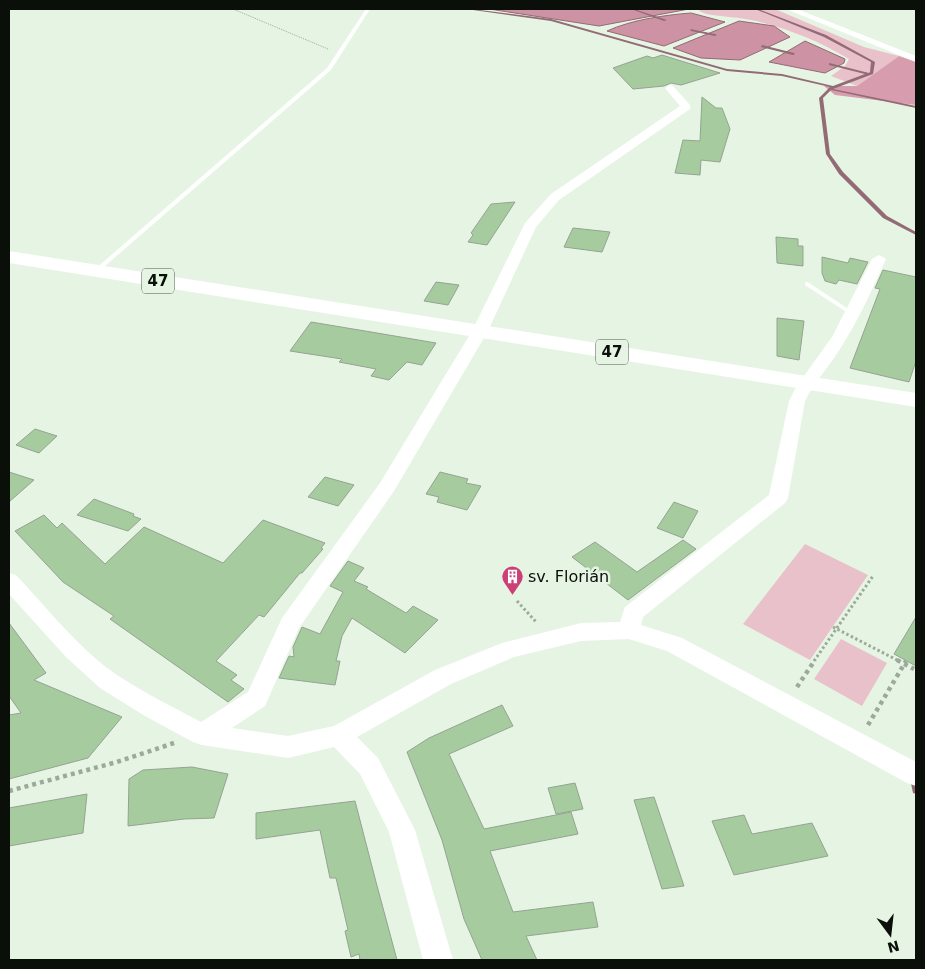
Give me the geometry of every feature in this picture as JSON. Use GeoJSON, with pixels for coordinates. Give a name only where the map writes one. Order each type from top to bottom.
{"type":"FeatureCollection","features":[{"type":"Feature","properties":{"kind":"main road","name":"47"},"geometry":{"type":"LineString","coordinates":[[9,258],[916,400]]}},
{"type":"Feature","properties":{"kind":"street"},"geometry":{"type":"LineString","coordinates":[[790,9],[916,59]]}},
{"type":"Feature","properties":{"kind":"street"},"geometry":{"type":"LineString","coordinates":[[202,734],[258,699],[290,624],[387,487],[480,331],[530,226],[555,197],[686,107],[670,88]]}},
{"type":"Feature","properties":{"kind":"street"},"geometry":{"type":"LineString","coordinates":[[629,630],[633,613],[778,498],[797,401],[802,388],[833,349],[853,314],[879,259]]}},
{"type":"Feature","properties":{"kind":"street"},"geometry":{"type":"LineString","coordinates":[[9,581],[74,651],[108,681],[153,709],[202,734],[288,747],[339,735],[443,678],[510,649],[581,632],[629,630],[674,644],[916,775]]}},
{"type":"Feature","properties":{"kind":"street"},"geometry":{"type":"LineString","coordinates":[[339,735],[369,766],[402,830],[438,960]]}},
{"type":"Feature","properties":{"kind":"lane"},"geometry":{"type":"LineString","coordinates":[[96,271],[329,69],[340,55],[368,9]]}},
{"type":"Feature","properties":{"kind":"lane"},"geometry":{"type":"LineString","coordinates":[[807,284],[853,314]]}},
{"type":"Feature","properties":{"kind":"path"},"geometry":{"type":"LineString","coordinates":[[232,9],[340,55]]}},
{"type":"Feature","properties":{"kind":"path"},"geometry":{"type":"LineString","coordinates":[[786,704],[835,628],[873,576]]}},
{"type":"Feature","properties":{"kind":"path"},"geometry":{"type":"LineString","coordinates":[[517,601],[551,639]]}},
{"type":"Feature","properties":{"kind":"path"},"geometry":{"type":"LineString","coordinates":[[835,628],[905,662],[914,669]]}},
{"type":"Feature","properties":{"kind":"path"},"geometry":{"type":"LineString","coordinates":[[857,743],[905,662]]}},
{"type":"Feature","properties":{"kind":"path"},"geometry":{"type":"LineString","coordinates":[[9,791],[117,762],[202,734]]}},
{"type":"Feature","properties":{"kind":"shaded area"},"geometry":{"type":"Polygon","coordinates":[[[489,9],[689,9],[599,26],[489,9]]]}},
{"type":"Feature","properties":{"kind":"shaded area"},"geometry":{"type":"Polygon","coordinates":[[[701,9],[775,9],[864,47],[899,56],[857,86],[831,76],[845,66],[849,59],[827,47],[793,32],[768,24],[706,14],[699,11],[701,9]]]}},
{"type":"Feature","properties":{"kind":"shaded area"},"geometry":{"type":"Polygon","coordinates":[[[691,13],[725,22],[664,46],[607,31],[648,19],[691,13]]]}},
{"type":"Feature","properties":{"kind":"shaded area"},"geometry":{"type":"Polygon","coordinates":[[[739,21],[774,26],[790,37],[740,60],[701,58],[673,48],[739,21]]]}},
{"type":"Feature","properties":{"kind":"shaded area"},"geometry":{"type":"Polygon","coordinates":[[[805,41],[845,59],[844,63],[825,73],[769,62],[805,41]]]}},
{"type":"Feature","properties":{"kind":"shaded area"},"geometry":{"type":"Polygon","coordinates":[[[899,56],[916,62],[916,105],[835,95],[824,86],[857,86],[899,56]]]}},
{"type":"Feature","properties":{"kind":"shaded area"},"geometry":{"type":"Polygon","coordinates":[[[805,544],[868,575],[810,660],[743,624],[805,544]]]}},
{"type":"Feature","properties":{"kind":"shaded area"},"geometry":{"type":"Polygon","coordinates":[[[841,639],[887,663],[862,706],[814,679],[841,639]]]}},
{"type":"Feature","properties":{"kind":"building"},"geometry":{"type":"Polygon","coordinates":[[[662,55],[720,73],[681,85],[671,83],[664,86],[633,89],[613,68],[647,56],[653,58],[662,55]]]}},
{"type":"Feature","properties":{"kind":"building"},"geometry":{"type":"Polygon","coordinates":[[[702,97],[716,108],[722,108],[730,129],[720,162],[701,160],[700,175],[675,173],[683,140],[700,141],[702,97]]]}},
{"type":"Feature","properties":{"kind":"building"},"geometry":{"type":"Polygon","coordinates":[[[515,202],[487,245],[468,242],[473,235],[471,233],[491,204],[515,202]]]}},
{"type":"Feature","properties":{"kind":"building"},"geometry":{"type":"Polygon","coordinates":[[[573,228],[610,232],[602,252],[564,247],[573,228]]]}},
{"type":"Feature","properties":{"kind":"building"},"geometry":{"type":"Polygon","coordinates":[[[776,237],[798,239],[798,246],[803,246],[803,266],[777,263],[776,237]]]}},
{"type":"Feature","properties":{"kind":"building"},"geometry":{"type":"Polygon","coordinates":[[[822,257],[848,263],[850,258],[868,262],[857,284],[839,280],[836,284],[825,281],[822,273],[822,257]]]}},
{"type":"Feature","properties":{"kind":"building"},"geometry":{"type":"Polygon","coordinates":[[[883,270],[916,277],[916,361],[909,382],[850,368],[880,289],[875,288],[883,270]]]}},
{"type":"Feature","properties":{"kind":"building"},"geometry":{"type":"Polygon","coordinates":[[[436,282],[459,285],[448,305],[424,301],[436,282]]]}},
{"type":"Feature","properties":{"kind":"building"},"geometry":{"type":"Polygon","coordinates":[[[777,318],[804,321],[799,360],[777,356],[777,318]]]}},
{"type":"Feature","properties":{"kind":"building"},"geometry":{"type":"Polygon","coordinates":[[[311,322],[436,343],[422,365],[407,362],[389,380],[371,376],[376,369],[339,362],[342,359],[290,351],[311,322]]]}},
{"type":"Feature","properties":{"kind":"building"},"geometry":{"type":"Polygon","coordinates":[[[35,429],[57,436],[39,453],[16,445],[35,429]]]}},
{"type":"Feature","properties":{"kind":"building"},"geometry":{"type":"Polygon","coordinates":[[[9,472],[34,480],[9,502],[9,472]]]}},
{"type":"Feature","properties":{"kind":"building"},"geometry":{"type":"Polygon","coordinates":[[[440,472],[468,479],[466,483],[481,486],[467,510],[437,502],[439,497],[426,494],[440,472]]]}},
{"type":"Feature","properties":{"kind":"building"},"geometry":{"type":"Polygon","coordinates":[[[325,477],[354,485],[338,506],[308,497],[325,477]]]}},
{"type":"Feature","properties":{"kind":"building"},"geometry":{"type":"Polygon","coordinates":[[[94,499],[134,514],[133,516],[141,519],[128,531],[77,515],[94,499]]]}},
{"type":"Feature","properties":{"kind":"building"},"geometry":{"type":"Polygon","coordinates":[[[674,502],[698,511],[683,538],[657,528],[674,502]]]}},
{"type":"Feature","properties":{"kind":"building"},"geometry":{"type":"Polygon","coordinates":[[[44,515],[57,528],[62,523],[105,564],[144,527],[223,563],[263,520],[325,543],[321,548],[323,549],[300,573],[264,617],[259,615],[216,661],[237,675],[231,680],[244,689],[228,702],[110,619],[114,616],[63,582],[15,531],[44,515]]]}},
{"type":"Feature","properties":{"kind":"building"},"geometry":{"type":"Polygon","coordinates":[[[683,540],[696,549],[628,600],[572,557],[595,542],[637,572],[683,540]]]}},
{"type":"Feature","properties":{"kind":"building"},"geometry":{"type":"Polygon","coordinates":[[[348,561],[364,568],[354,581],[368,587],[366,589],[406,613],[413,606],[438,620],[405,653],[352,618],[342,636],[336,661],[340,661],[335,685],[279,678],[289,656],[294,657],[293,647],[302,627],[320,634],[343,592],[330,586],[348,561]]]}},
{"type":"Feature","properties":{"kind":"building"},"geometry":{"type":"Polygon","coordinates":[[[916,617],[916,666],[894,654],[916,617]]]}},
{"type":"Feature","properties":{"kind":"building"},"geometry":{"type":"Polygon","coordinates":[[[9,623],[46,673],[34,680],[122,717],[88,758],[9,779],[9,715],[21,713],[9,696],[9,623]]]}},
{"type":"Feature","properties":{"kind":"building"},"geometry":{"type":"Polygon","coordinates":[[[502,705],[513,726],[449,754],[484,829],[571,812],[578,834],[490,851],[513,912],[593,902],[598,927],[526,936],[537,960],[482,960],[464,919],[442,840],[407,752],[429,738],[502,705]]]}},
{"type":"Feature","properties":{"kind":"building"},"geometry":{"type":"Polygon","coordinates":[[[192,767],[228,774],[214,818],[184,819],[128,826],[129,779],[143,770],[192,767]]]}},
{"type":"Feature","properties":{"kind":"building"},"geometry":{"type":"Polygon","coordinates":[[[575,783],[583,809],[556,814],[548,788],[575,783]]]}},
{"type":"Feature","properties":{"kind":"building"},"geometry":{"type":"Polygon","coordinates":[[[87,794],[83,833],[9,846],[9,808],[87,794]]]}},
{"type":"Feature","properties":{"kind":"building"},"geometry":{"type":"Polygon","coordinates":[[[654,797],[684,886],[662,889],[634,800],[654,797]]]}},
{"type":"Feature","properties":{"kind":"building"},"geometry":{"type":"Polygon","coordinates":[[[355,801],[397,960],[360,960],[359,954],[351,957],[345,931],[348,930],[336,878],[330,878],[320,830],[256,839],[256,813],[355,801]]]}},
{"type":"Feature","properties":{"kind":"building"},"geometry":{"type":"Polygon","coordinates":[[[744,815],[752,834],[812,823],[828,856],[734,875],[712,821],[744,815]]]}},
{"type":"Feature","properties":{"kind":"waterway"},"geometry":{"type":"LineString","coordinates":[[473,9],[551,20],[727,70],[782,75],[833,87]]}},
{"type":"Feature","properties":{"kind":"waterway"},"geometry":{"type":"LineString","coordinates":[[632,9],[665,20]]}},
{"type":"Feature","properties":{"kind":"waterway"},"geometry":{"type":"LineString","coordinates":[[756,9],[825,36],[873,62],[872,73],[833,87]]}},
{"type":"Feature","properties":{"kind":"waterway"},"geometry":{"type":"LineString","coordinates":[[691,30],[715,35]]}},
{"type":"Feature","properties":{"kind":"waterway"},"geometry":{"type":"LineString","coordinates":[[762,46],[793,54]]}},
{"type":"Feature","properties":{"kind":"waterway"},"geometry":{"type":"LineString","coordinates":[[830,64],[868,74]]}},
{"type":"Feature","properties":{"kind":"waterway"},"geometry":{"type":"LineString","coordinates":[[831,89],[916,107]]}},
{"type":"Feature","properties":{"kind":"waterway"},"geometry":{"type":"LineString","coordinates":[[831,89],[821,98],[828,154],[841,173],[885,217],[916,234]]}},
{"type":"Feature","properties":{"kind":"waterway"},"geometry":{"type":"LineString","coordinates":[[916,770],[914,774],[916,790]]}},
{"type":"Feature","properties":{"kind":"place","name":"sv. Florián"},"geometry":{"type":"Point","coordinates":[512,595]}}]}
